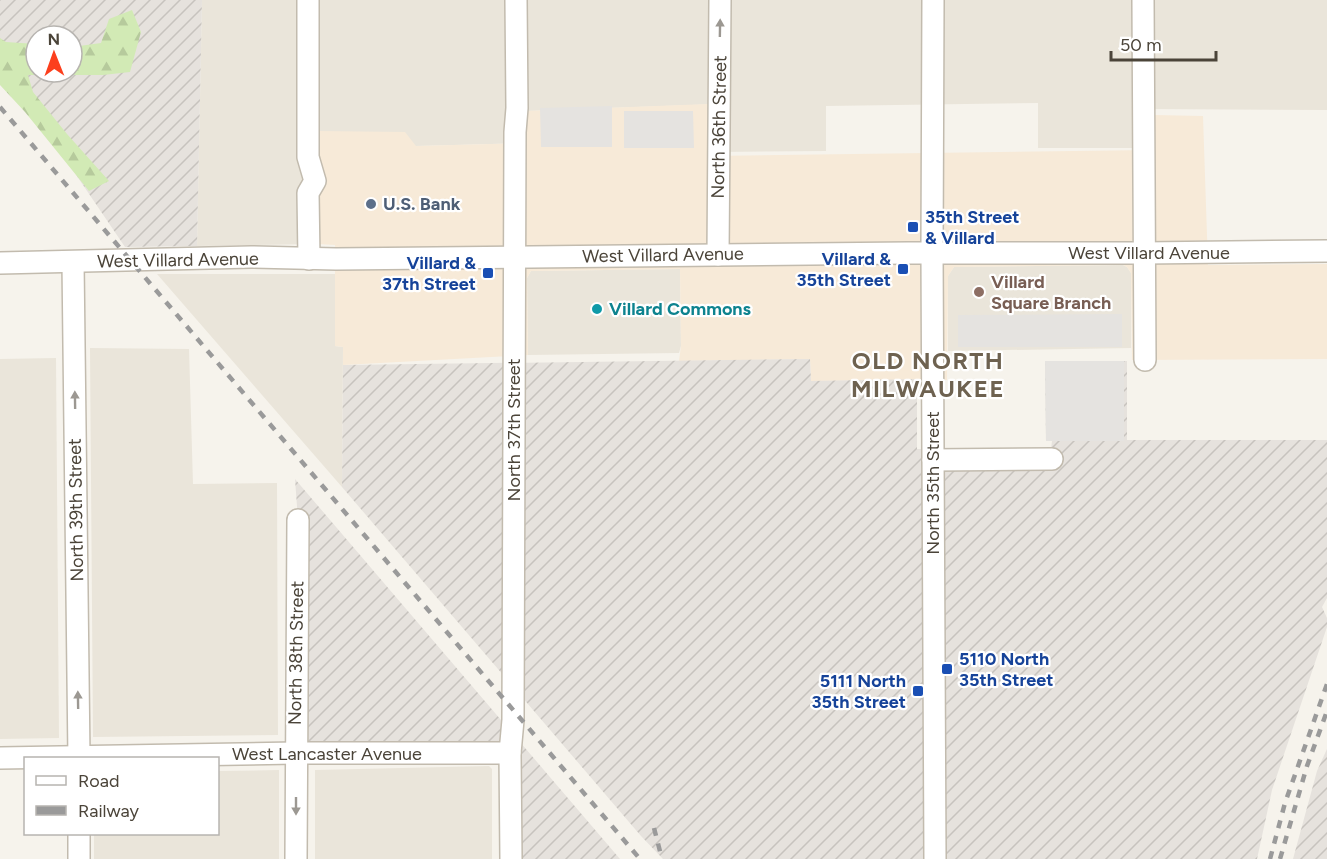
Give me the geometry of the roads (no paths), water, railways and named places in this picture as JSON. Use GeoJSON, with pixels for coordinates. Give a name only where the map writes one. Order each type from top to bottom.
{"type":"FeatureCollection","features":[{"type":"Feature","properties":{"kind":"street"},"geometry":{"type":"LineString","coordinates":[[308,0],[308,157],[315,181],[308,193],[309,259]]}},
{"type":"Feature","properties":{"kind":"street","name":"North 37th Street"},"geometry":{"type":"LineString","coordinates":[[511,859],[516,0]]}},
{"type":"Feature","properties":{"kind":"street","name":"North 36th Street"},"geometry":{"type":"LineString","coordinates":[[718,255],[720,0]]}},
{"type":"Feature","properties":{"kind":"street","name":"North 35th Street"},"geometry":{"type":"LineString","coordinates":[[933,0],[935,859]]}},
{"type":"Feature","properties":{"kind":"street"},"geometry":{"type":"LineString","coordinates":[[1143,0],[1145,360]]}},
{"type":"Feature","properties":{"kind":"street","name":"West Villard Avenue"},"geometry":{"type":"LineString","coordinates":[[0,263],[251,257],[309,259],[932,252],[1144,254],[1327,251]]}},
{"type":"Feature","properties":{"kind":"street","name":"North 39th Street"},"geometry":{"type":"LineString","coordinates":[[74,262],[79,757]]}},
{"type":"Feature","properties":{"kind":"street"},"geometry":{"type":"LineString","coordinates":[[933,460],[1052,459]]}},
{"type":"Feature","properties":{"kind":"street","name":"North 38th Street"},"geometry":{"type":"LineString","coordinates":[[296,859],[298,520]]}},
{"type":"Feature","properties":{"kind":"street","name":"West Lancaster Avenue"},"geometry":{"type":"LineString","coordinates":[[122,757],[295,753],[510,753]]}},
{"type":"Feature","properties":{"kind":"street","name":"West Lancaster Avenue"},"geometry":{"type":"LineString","coordinates":[[0,758],[24,758]]}},
{"type":"Feature","properties":{"kind":"street"},"geometry":{"type":"LineString","coordinates":[[79,835],[79,859]]}},
{"type":"Feature","properties":{"kind":"railway"},"geometry":{"type":"LineString","coordinates":[[0,107],[640,859]]}},
{"type":"Feature","properties":{"kind":"railway"},"geometry":{"type":"LineString","coordinates":[[1270,859],[1285,803],[1327,684]]}},
{"type":"Feature","properties":{"kind":"railway"},"geometry":{"type":"LineString","coordinates":[[1280,859],[1307,766],[1327,711]]}},
{"type":"Feature","properties":{"kind":"railway"},"geometry":{"type":"LineString","coordinates":[[654,828],[662,859]]}},
{"type":"Feature","properties":{"kind":"place","name":"U.S. Bank"},"geometry":{"type":"Point","coordinates":[371,204]}},
{"type":"Feature","properties":{"kind":"place","name":"35th Street & Villard"},"geometry":{"type":"Point","coordinates":[913,227]}},
{"type":"Feature","properties":{"kind":"place","name":"Villard & 35th Street"},"geometry":{"type":"Point","coordinates":[903,269]}},
{"type":"Feature","properties":{"kind":"place","name":"Villard & 37th Street"},"geometry":{"type":"Point","coordinates":[488,273]}},
{"type":"Feature","properties":{"kind":"place","name":"Villard Square Branch"},"geometry":{"type":"Point","coordinates":[979,292]}},
{"type":"Feature","properties":{"kind":"place","name":"Villard Commons"},"geometry":{"type":"Point","coordinates":[597,309]}},
{"type":"Feature","properties":{"kind":"place","name":"5110 North 35th Street"},"geometry":{"type":"Point","coordinates":[947,669]}},
{"type":"Feature","properties":{"kind":"place","name":"5111 North 35th Street"},"geometry":{"type":"Point","coordinates":[918,691]}},
{"type":"Feature","properties":{"kind":"district","name":"OLD NORTH MILWAUKEE"},"geometry":{"type":"Point","coordinates":[928,374]}}]}
